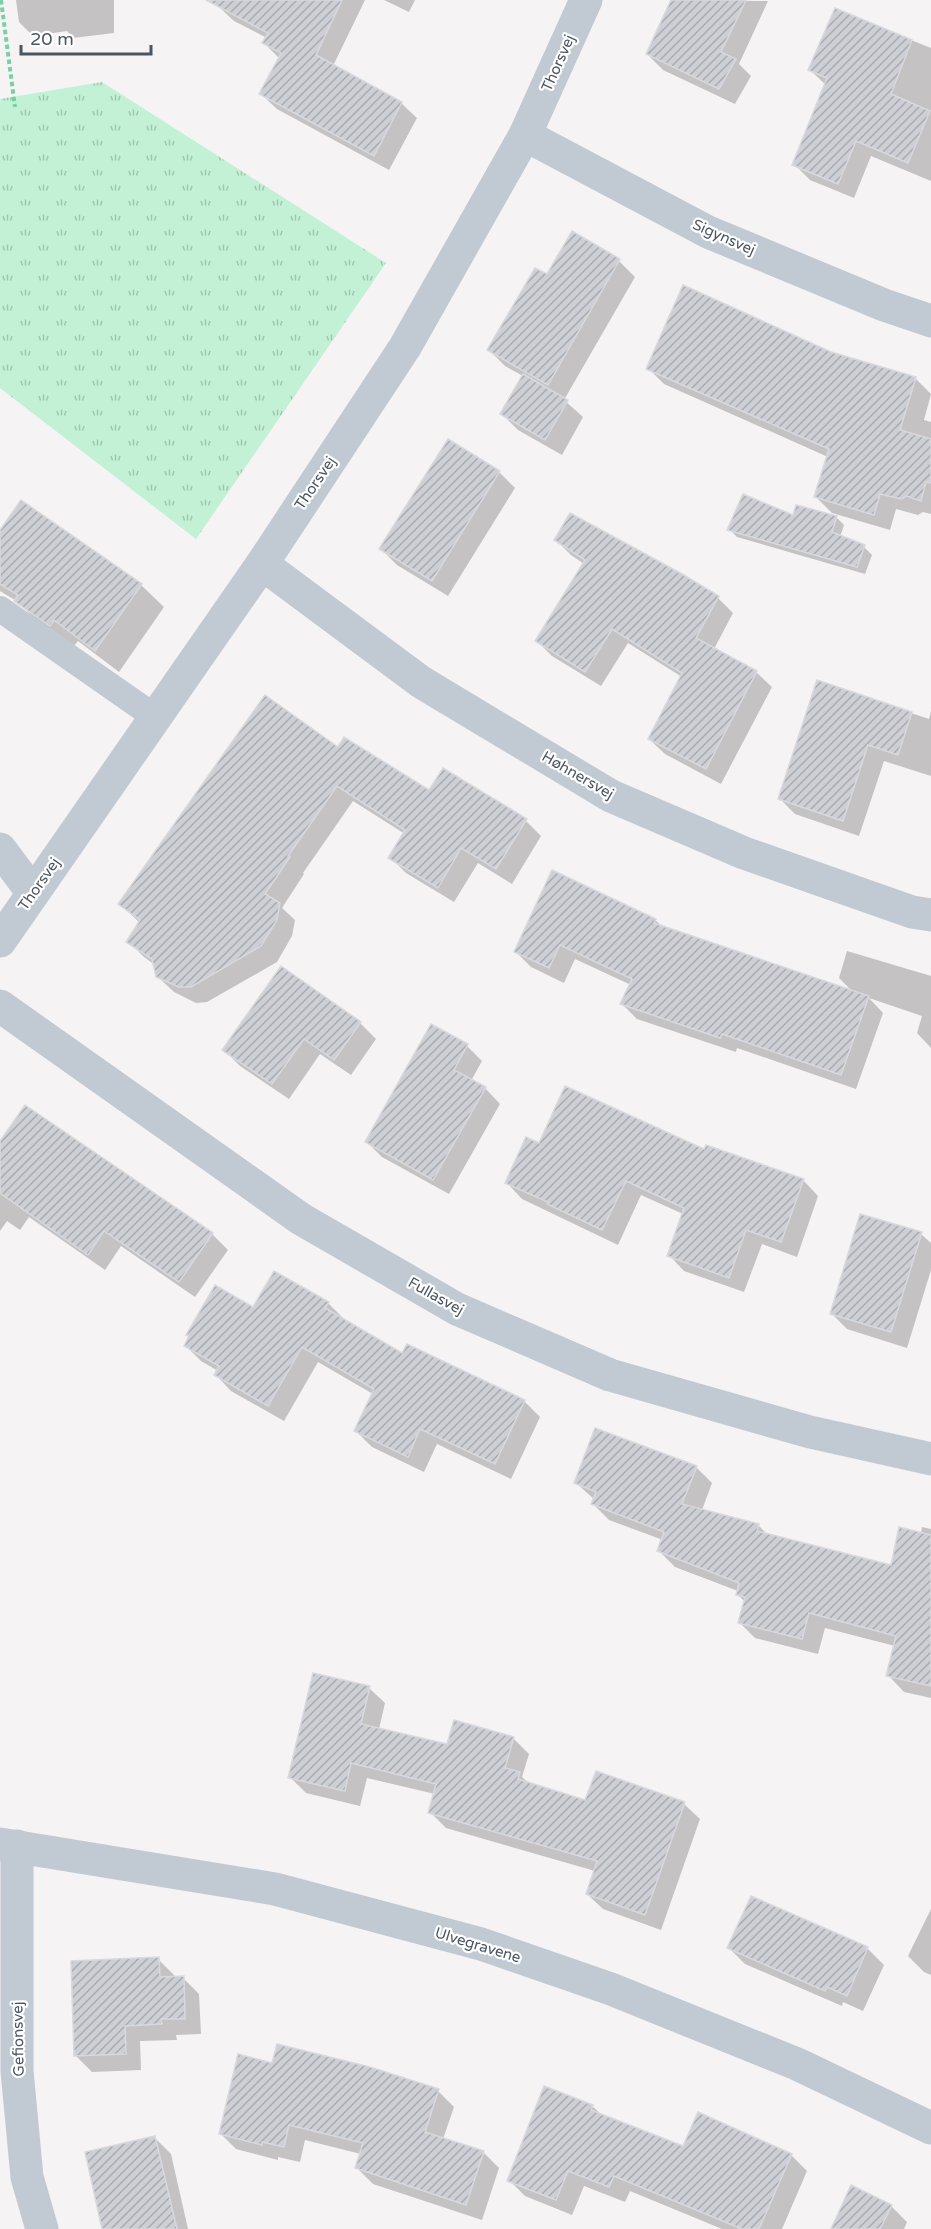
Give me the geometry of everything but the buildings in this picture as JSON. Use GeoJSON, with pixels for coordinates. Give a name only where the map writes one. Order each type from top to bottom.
{"type":"FeatureCollection","features":[{"type":"Feature","properties":{"kind":"street","name":"Thorsvej"},"geometry":{"type":"LineString","coordinates":[[0,940],[262,564],[405,347],[525,135],[586,0]]}},
{"type":"Feature","properties":{"kind":"street","name":"Sigynsvej"},"geometry":{"type":"LineString","coordinates":[[525,135],[708,232],[884,306],[931,321]]}},
{"type":"Feature","properties":{"kind":"street","name":"Høhnersvej"},"geometry":{"type":"LineString","coordinates":[[262,564],[421,682],[611,795],[744,853],[912,912],[931,915]]}},
{"type":"Feature","properties":{"kind":"street"},"geometry":{"type":"LineString","coordinates":[[0,849],[33,893]]}},
{"type":"Feature","properties":{"kind":"street","name":"Fullasvej"},"geometry":{"type":"LineString","coordinates":[[0,1006],[301,1220],[457,1309],[610,1375],[810,1432],[931,1459]]}},
{"type":"Feature","properties":{"kind":"street","name":"Ulvegravene"},"geometry":{"type":"LineString","coordinates":[[8,1845],[275,1889],[481,1944],[611,1989],[797,2064],[931,2128]]}},
{"type":"Feature","properties":{"kind":"street","name":"Gefionsvej"},"geometry":{"type":"LineString","coordinates":[[8,1845],[17,2071],[27,2177],[42,2229]]}},
{"type":"Feature","properties":{"kind":"lane"},"geometry":{"type":"LineString","coordinates":[[0,609],[155,717]]}},
{"type":"Feature","properties":{"kind":"path"},"geometry":{"type":"LineString","coordinates":[[1,0],[15,107]]}},
{"type":"Feature","properties":{"kind":"green space"},"geometry":{"type":"Polygon","coordinates":[[[102,82],[386,263],[196,539],[0,388],[0,99],[102,82]]]}}]}
